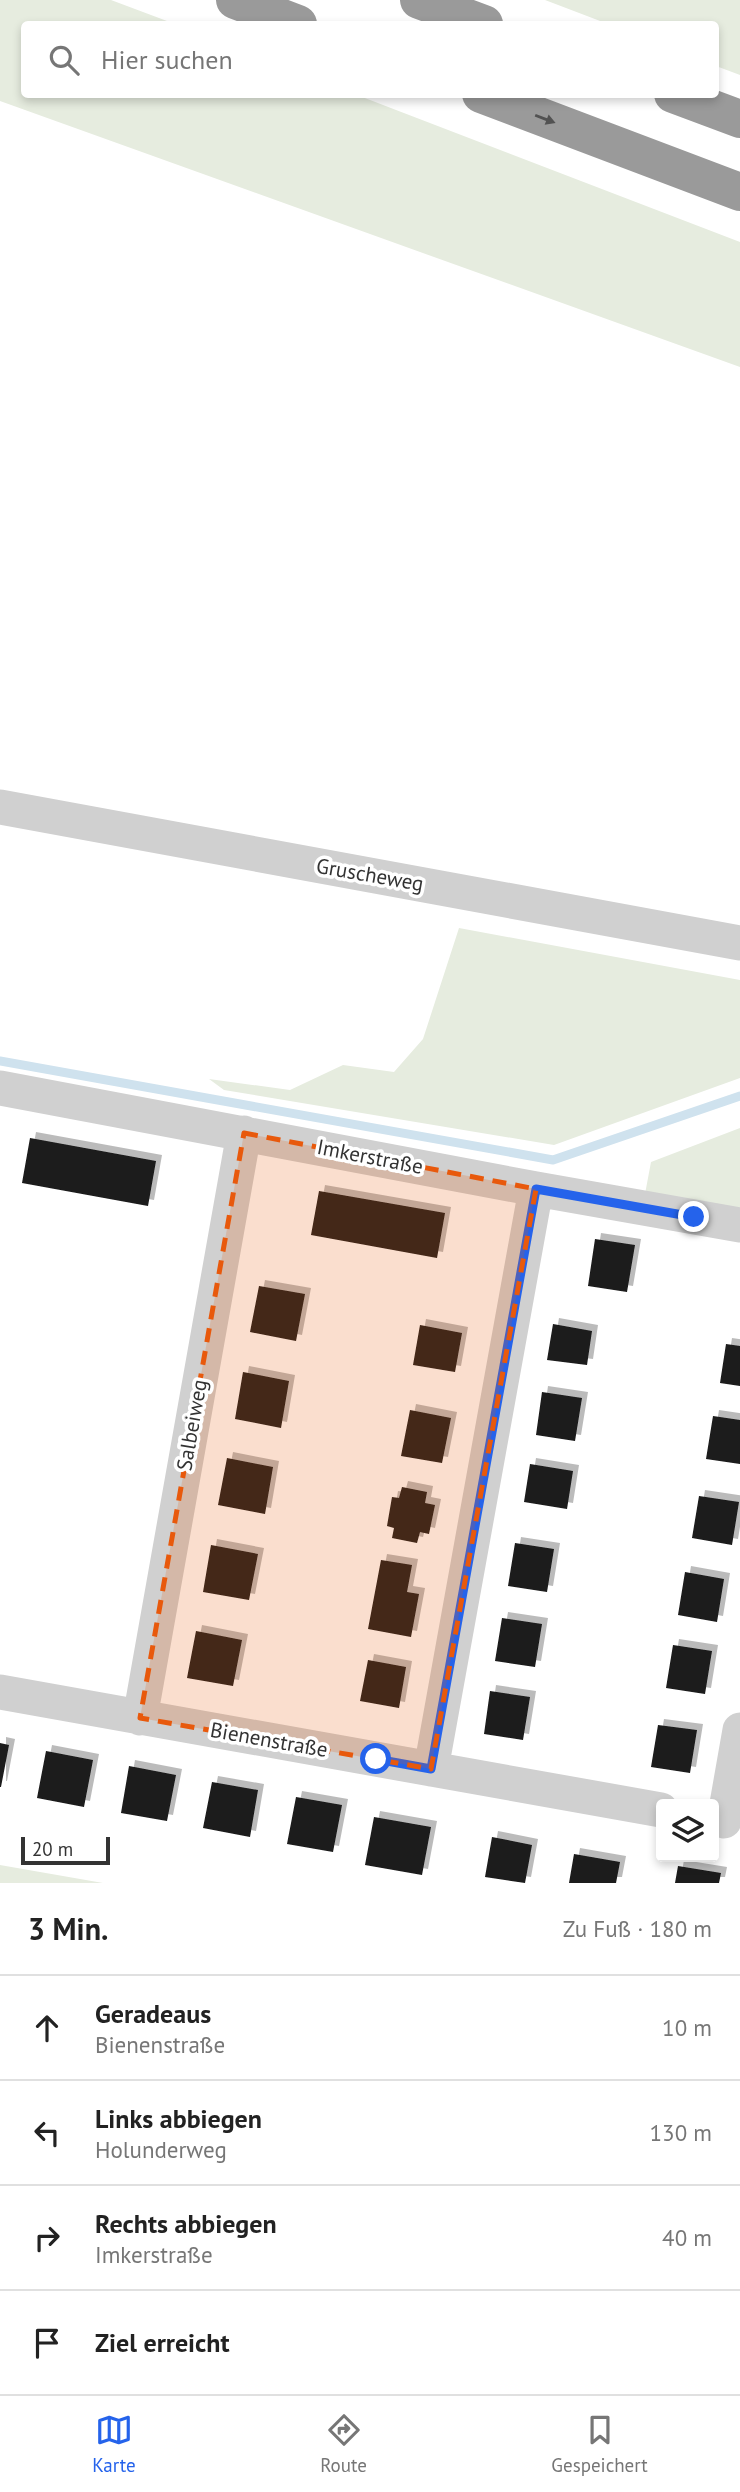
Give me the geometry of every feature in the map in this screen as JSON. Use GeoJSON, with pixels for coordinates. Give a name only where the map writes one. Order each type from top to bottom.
{"type":"FeatureCollection","features":[{"type":"Feature","properties":{"kind":"highway"},"geometry":{"type":"LineString","coordinates":[[235,0],[290,21]]}},
{"type":"Feature","properties":{"kind":"highway"},"geometry":{"type":"LineString","coordinates":[[419,0],[476,21]]}},
{"type":"Feature","properties":{"kind":"highway"},"geometry":{"type":"LineString","coordinates":[[492,98],[740,192]]}},
{"type":"Feature","properties":{"kind":"highway"},"geometry":{"type":"LineString","coordinates":[[684,98],[740,119]]}},
{"type":"Feature","properties":{"kind":"street","name":"Gruscheweg"},"geometry":{"type":"LineString","coordinates":[[0,807],[740,943]]}},
{"type":"Feature","properties":{"kind":"street","name":"Imkerstraße"},"geometry":{"type":"LineString","coordinates":[[0,1088],[740,1225]]}},
{"type":"Feature","properties":{"kind":"street","name":"Salbeiweg"},"geometry":{"type":"LineString","coordinates":[[140,1718],[244,1133]]}},
{"type":"Feature","properties":{"kind":"street"},"geometry":{"type":"LineString","coordinates":[[431,1769],[536,1189]]}},
{"type":"Feature","properties":{"kind":"street","name":"Bienenstraße"},"geometry":{"type":"LineString","coordinates":[[0,1692],[656,1809]]}},
{"type":"Feature","properties":{"kind":"street"},"geometry":{"type":"LineString","coordinates":[[726,1821],[740,1730]]}},
{"type":"Feature","properties":{"kind":"highlighted area"},"geometry":{"type":"Polygon","coordinates":[[[244,1133],[536,1189],[431,1769],[140,1718],[244,1133]]]}},
{"type":"Feature","properties":{"kind":"shaded area"},"geometry":{"type":"Polygon","coordinates":[[[0,0],[111,0],[167,21],[21,21],[21,98],[365,98],[740,242],[740,367],[0,101],[0,0]]]}},
{"type":"Feature","properties":{"kind":"shaded area"},"geometry":{"type":"Polygon","coordinates":[[[545,0],[740,0],[740,75],[719,67],[719,21],[600,21],[545,0]]]}},
{"type":"Feature","properties":{"kind":"shaded area"},"geometry":{"type":"Polygon","coordinates":[[[459,928],[740,980],[740,1078],[554,1145],[224,1090],[209,1079],[290,1090],[343,1065],[394,1072],[423,1039],[459,928]]]}},
{"type":"Feature","properties":{"kind":"shaded area"},"geometry":{"type":"Polygon","coordinates":[[[740,1128],[740,1212],[645,1194],[651,1162],[740,1128]]]}},
{"type":"Feature","properties":{"kind":"shaded area"},"geometry":{"type":"Polygon","coordinates":[[[0,1865],[103,1883],[0,1883],[0,1865]]]}},
{"type":"Feature","properties":{"kind":"building"},"geometry":{"type":"Polygon","coordinates":[[[30,1138],[156,1161],[148,1206],[22,1183],[30,1138]]]}},
{"type":"Feature","properties":{"kind":"building"},"geometry":{"type":"Polygon","coordinates":[[[319,1191],[445,1213],[437,1258],[311,1235],[319,1191]]]}},
{"type":"Feature","properties":{"kind":"building"},"geometry":{"type":"Polygon","coordinates":[[[595,1239],[635,1245],[627,1292],[588,1286],[595,1239]]]}},
{"type":"Feature","properties":{"kind":"building"},"geometry":{"type":"Polygon","coordinates":[[[259,1286],[305,1294],[296,1341],[250,1332],[259,1286]]]}},
{"type":"Feature","properties":{"kind":"building"},"geometry":{"type":"Polygon","coordinates":[[[553,1324],[592,1331],[587,1365],[547,1360],[553,1324]]]}},
{"type":"Feature","properties":{"kind":"building"},"geometry":{"type":"Polygon","coordinates":[[[420,1325],[462,1333],[455,1372],[413,1365],[420,1325]]]}},
{"type":"Feature","properties":{"kind":"building"},"geometry":{"type":"Polygon","coordinates":[[[726,1344],[740,1346],[740,1386],[720,1383],[726,1344]]]}},
{"type":"Feature","properties":{"kind":"building"},"geometry":{"type":"Polygon","coordinates":[[[243,1372],[289,1381],[281,1428],[235,1419],[243,1372]]]}},
{"type":"Feature","properties":{"kind":"building"},"geometry":{"type":"Polygon","coordinates":[[[542,1392],[582,1398],[575,1441],[536,1435],[542,1392]]]}},
{"type":"Feature","properties":{"kind":"building"},"geometry":{"type":"Polygon","coordinates":[[[410,1410],[451,1418],[442,1463],[401,1456],[410,1410]]]}},
{"type":"Feature","properties":{"kind":"building"},"geometry":{"type":"Polygon","coordinates":[[[713,1416],[740,1420],[740,1464],[706,1459],[713,1416]]]}},
{"type":"Feature","properties":{"kind":"building"},"geometry":{"type":"Polygon","coordinates":[[[227,1458],[273,1467],[265,1514],[218,1505],[227,1458]]]}},
{"type":"Feature","properties":{"kind":"building"},"geometry":{"type":"Polygon","coordinates":[[[530,1464],[573,1471],[567,1509],[524,1502],[530,1464]]]}},
{"type":"Feature","properties":{"kind":"building"},"geometry":{"type":"Polygon","coordinates":[[[402,1487],[427,1492],[425,1503],[435,1505],[429,1534],[420,1532],[417,1543],[392,1538],[394,1528],[387,1526],[392,1497],[399,1498],[402,1487]]]}},
{"type":"Feature","properties":{"kind":"building"},"geometry":{"type":"Polygon","coordinates":[[[699,1496],[739,1502],[732,1545],[692,1538],[699,1496]]]}},
{"type":"Feature","properties":{"kind":"building"},"geometry":{"type":"Polygon","coordinates":[[[515,1543],[554,1549],[547,1592],[508,1586],[515,1543]]]}},
{"type":"Feature","properties":{"kind":"building"},"geometry":{"type":"Polygon","coordinates":[[[211,1545],[258,1554],[249,1600],[203,1592],[211,1545]]]}},
{"type":"Feature","properties":{"kind":"building"},"geometry":{"type":"Polygon","coordinates":[[[381,1560],[412,1565],[407,1592],[419,1594],[411,1637],[368,1629],[381,1560]]]}},
{"type":"Feature","properties":{"kind":"building"},"geometry":{"type":"Polygon","coordinates":[[[685,1572],[724,1579],[717,1622],[678,1615],[685,1572]]]}},
{"type":"Feature","properties":{"kind":"building"},"geometry":{"type":"Polygon","coordinates":[[[502,1618],[542,1624],[535,1667],[495,1661],[502,1618]]]}},
{"type":"Feature","properties":{"kind":"building"},"geometry":{"type":"Polygon","coordinates":[[[196,1631],[242,1640],[233,1686],[187,1678],[196,1631]]]}},
{"type":"Feature","properties":{"kind":"building"},"geometry":{"type":"Polygon","coordinates":[[[673,1645],[712,1651],[705,1694],[666,1688],[673,1645]]]}},
{"type":"Feature","properties":{"kind":"building"},"geometry":{"type":"Polygon","coordinates":[[[368,1660],[406,1667],[399,1708],[360,1701],[368,1660]]]}},
{"type":"Feature","properties":{"kind":"building"},"geometry":{"type":"Polygon","coordinates":[[[490,1691],[530,1697],[523,1740],[484,1734],[490,1691]]]}},
{"type":"Feature","properties":{"kind":"building"},"geometry":{"type":"Polygon","coordinates":[[[658,1725],[697,1730],[690,1773],[651,1767],[658,1725]]]}},
{"type":"Feature","properties":{"kind":"building"},"geometry":{"type":"Polygon","coordinates":[[[0,1743],[9,1745],[1,1787],[0,1787],[0,1743]]]}},
{"type":"Feature","properties":{"kind":"building"},"geometry":{"type":"Polygon","coordinates":[[[46,1751],[93,1760],[84,1807],[37,1798],[46,1751]]]}},
{"type":"Feature","properties":{"kind":"building"},"geometry":{"type":"Polygon","coordinates":[[[129,1766],[176,1775],[167,1821],[121,1813],[129,1766]]]}},
{"type":"Feature","properties":{"kind":"building"},"geometry":{"type":"Polygon","coordinates":[[[212,1782],[258,1790],[250,1837],[203,1828],[212,1782]]]}},
{"type":"Feature","properties":{"kind":"building"},"geometry":{"type":"Polygon","coordinates":[[[296,1797],[342,1805],[333,1852],[287,1844],[296,1797]]]}},
{"type":"Feature","properties":{"kind":"building"},"geometry":{"type":"Polygon","coordinates":[[[374,1817],[431,1827],[422,1875],[365,1865],[374,1817]]]}},
{"type":"Feature","properties":{"kind":"building"},"geometry":{"type":"Polygon","coordinates":[[[492,1837],[532,1845],[525,1883],[485,1877],[492,1837]]]}},
{"type":"Feature","properties":{"kind":"building"},"geometry":{"type":"Polygon","coordinates":[[[574,1854],[620,1862],[616,1883],[569,1883],[574,1854]]]}},
{"type":"Feature","properties":{"kind":"building"},"geometry":{"type":"Polygon","coordinates":[[[678,1866],[721,1873],[719,1883],[675,1883],[678,1866]]]}},
{"type":"Feature","properties":{"kind":"waterway"},"geometry":{"type":"LineString","coordinates":[[0,1061],[553,1160],[740,1096]]}},
{"type":"Feature","properties":{"kind":"route"},"geometry":{"type":"LineString","coordinates":[[376,1759],[431,1769],[536,1189],[694,1217]]}}]}
